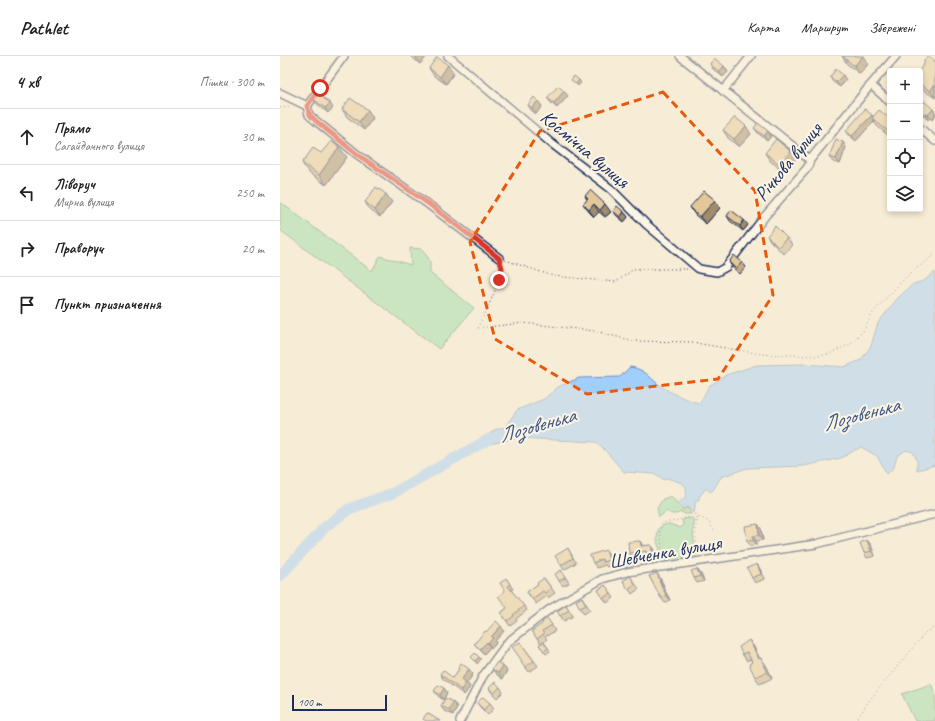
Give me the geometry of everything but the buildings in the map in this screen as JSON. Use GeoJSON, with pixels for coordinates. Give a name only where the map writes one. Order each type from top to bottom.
{"type":"FeatureCollection","features":[{"type":"Feature","properties":{"kind":"street"},"geometry":{"type":"LineString","coordinates":[[307,106],[344,56]]}},
{"type":"Feature","properties":{"kind":"street","name":"Космічна вулиця"},"geometry":{"type":"LineString","coordinates":[[448,56],[551,143],[611,189],[646,224],[698,269]]}},
{"type":"Feature","properties":{"kind":"street"},"geometry":{"type":"LineString","coordinates":[[680,56],[810,160]]}},
{"type":"Feature","properties":{"kind":"street"},"geometry":{"type":"LineString","coordinates":[[724,91],[750,56]]}},
{"type":"Feature","properties":{"kind":"street","name":"Річкова вулиця"},"geometry":{"type":"LineString","coordinates":[[698,269],[717,272],[726,267],[765,216],[808,167],[810,160],[870,85],[896,56]]}},
{"type":"Feature","properties":{"kind":"street"},"geometry":{"type":"LineString","coordinates":[[870,85],[887,99]]}},
{"type":"Feature","properties":{"kind":"street"},"geometry":{"type":"LineString","coordinates":[[280,93],[307,106],[310,115],[316,121],[358,155],[429,204],[499,258]]}},
{"type":"Feature","properties":{"kind":"street"},"geometry":{"type":"LineString","coordinates":[[923,131],[935,141]]}},
{"type":"Feature","properties":{"kind":"street","name":"Шевченка вулиця"},"geometry":{"type":"LineString","coordinates":[[460,721],[483,676],[508,642],[550,609],[602,579],[627,572],[816,544],[935,514]]}},
{"type":"Feature","properties":{"kind":"path"},"geometry":{"type":"LineString","coordinates":[[499,258],[502,268],[499,280],[478,328],[523,323],[595,331],[633,341],[694,342],[761,354],[819,356],[829,354],[850,344],[863,331],[874,311],[907,276],[935,254]]}},
{"type":"Feature","properties":{"kind":"path"},"geometry":{"type":"LineString","coordinates":[[499,258],[553,276],[616,282],[634,270],[698,269]]}},
{"type":"Feature","properties":{"kind":"path"},"geometry":{"type":"LineString","coordinates":[[698,522],[694,514],[696,513],[698,517],[708,521],[714,531]]}},
{"type":"Feature","properties":{"kind":"path"},"geometry":{"type":"LineString","coordinates":[[698,517],[695,530],[699,561]]}},
{"type":"Feature","properties":{"kind":"path"},"geometry":{"type":"LineString","coordinates":[[664,567],[660,546],[660,530],[662,523],[674,522],[684,518],[698,517]]}},
{"type":"Feature","properties":{"kind":"path"},"geometry":{"type":"LineString","coordinates":[[856,721],[868,702],[926,632],[935,627]]}},
{"type":"Feature","properties":{"kind":"highlighted area"},"geometry":{"type":"Polygon","coordinates":[[[663,92],[755,191],[773,295],[718,379],[587,394],[495,339],[470,242],[540,131],[663,92]]]}},
{"type":"Feature","properties":{"kind":"green space"},"geometry":{"type":"Polygon","coordinates":[[[280,202],[372,271],[380,256],[411,265],[410,248],[422,249],[430,261],[430,273],[474,308],[439,349],[280,230],[280,202]]]}},
{"type":"Feature","properties":{"kind":"green space"},"geometry":{"type":"Polygon","coordinates":[[[671,496],[683,510],[686,508],[689,509],[691,514],[681,512],[674,514],[667,511],[659,517],[657,508],[663,499],[671,496]]]}},
{"type":"Feature","properties":{"kind":"green space"},"geometry":{"type":"Polygon","coordinates":[[[688,518],[694,520],[693,531],[696,558],[665,562],[657,542],[659,528],[668,524],[681,528],[683,525],[682,520],[688,518]]]}},
{"type":"Feature","properties":{"kind":"green space"},"geometry":{"type":"Polygon","coordinates":[[[931,684],[935,693],[935,721],[915,721],[902,694],[931,684]]]}},
{"type":"Feature","properties":{"kind":"water"},"geometry":{"type":"Polygon","coordinates":[[[935,272],[935,465],[917,470],[917,460],[913,452],[906,450],[897,456],[894,467],[887,474],[877,456],[861,447],[841,458],[804,466],[747,468],[721,477],[713,490],[710,492],[706,488],[699,497],[699,500],[695,500],[695,509],[693,513],[691,509],[687,507],[683,509],[678,504],[686,494],[686,487],[682,483],[667,478],[664,480],[656,474],[624,472],[596,442],[517,438],[476,447],[494,430],[505,427],[517,410],[544,399],[558,387],[579,378],[620,377],[630,367],[635,368],[644,372],[670,392],[700,403],[709,386],[726,375],[757,365],[806,364],[844,367],[861,360],[871,346],[878,323],[897,299],[913,284],[924,281],[935,272]]]}},
{"type":"Feature","properties":{"kind":"waterway","name":"Лозовенька"},"geometry":{"type":"LineString","coordinates":[[280,576],[325,527],[349,509],[393,493],[489,439]]}},
{"type":"Feature","properties":{"kind":"route"},"geometry":{"type":"LineString","coordinates":[[320,88],[307,106],[310,115],[358,155],[429,204],[499,258],[502,268],[499,280]]}}]}
